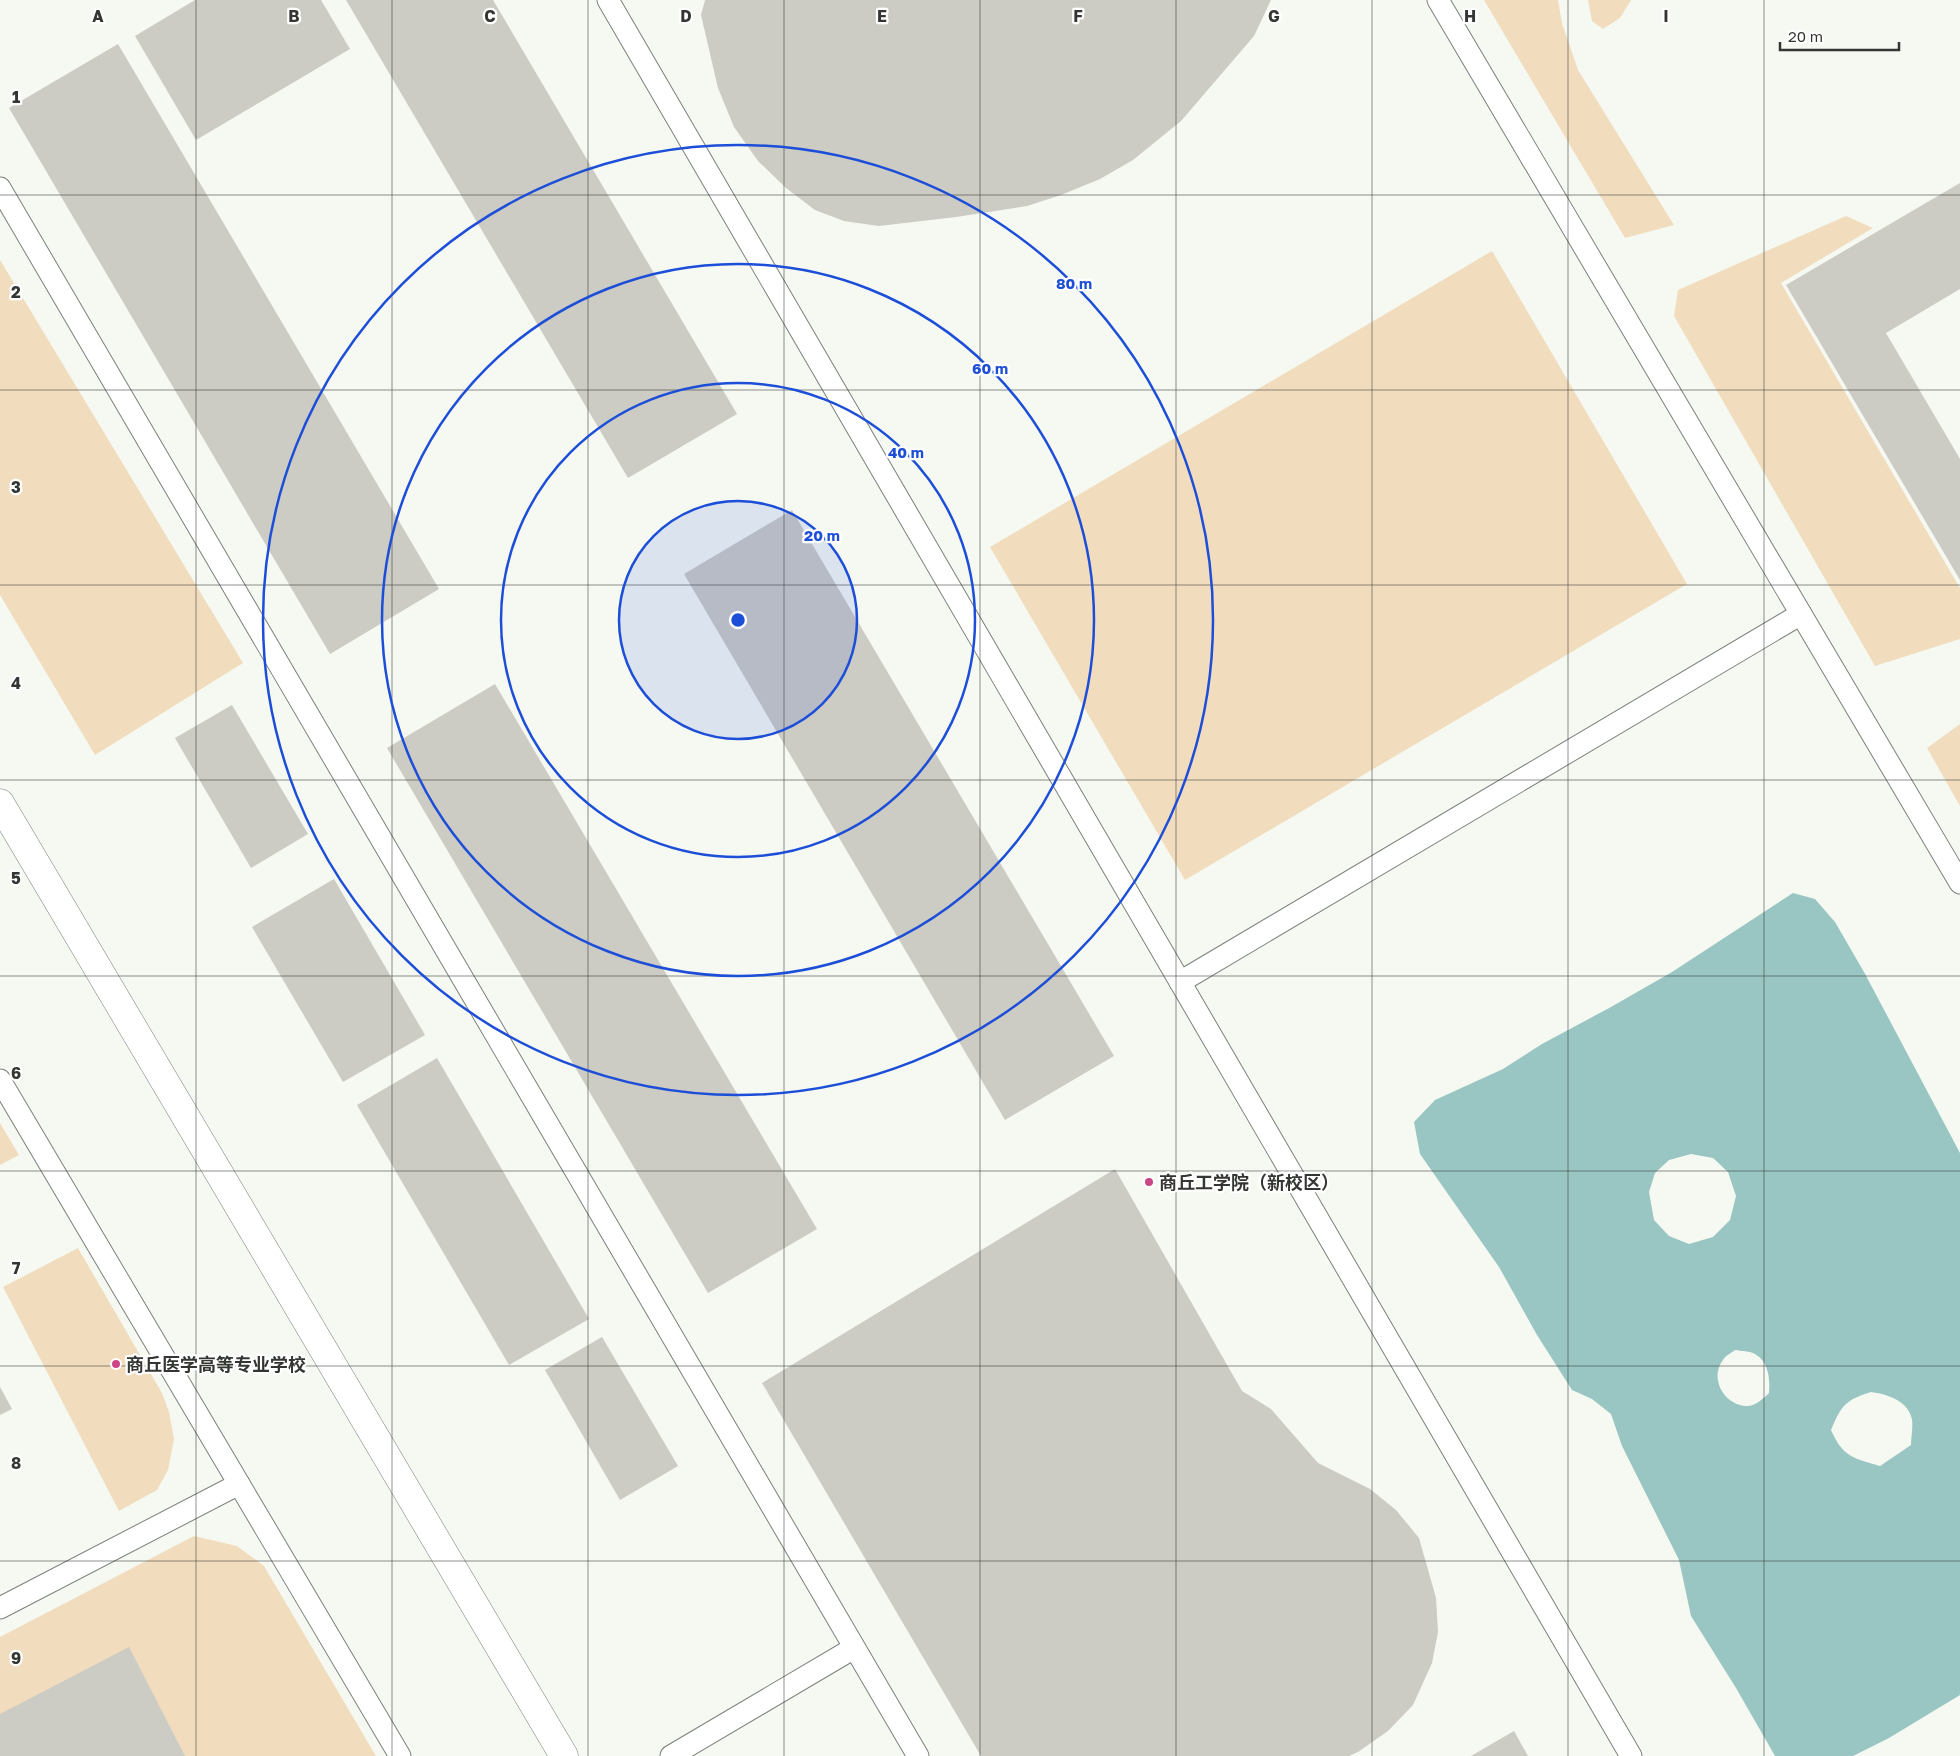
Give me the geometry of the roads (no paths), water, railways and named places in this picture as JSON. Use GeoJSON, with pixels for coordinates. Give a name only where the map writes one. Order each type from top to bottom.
{"type":"FeatureCollection","features":[{"type":"Feature","properties":{"kind":"street"},"geometry":{"type":"LineString","coordinates":[[0,803],[564,1756]]}},
{"type":"Feature","properties":{"kind":"lane"},"geometry":{"type":"LineString","coordinates":[[608,0],[1630,1756]]}},
{"type":"Feature","properties":{"kind":"lane"},"geometry":{"type":"LineString","coordinates":[[1438,0],[1960,883]]}},
{"type":"Feature","properties":{"kind":"lane"},"geometry":{"type":"LineString","coordinates":[[0,188],[918,1756]]}},
{"type":"Feature","properties":{"kind":"lane"},"geometry":{"type":"LineString","coordinates":[[1180,982],[1801,614]]}},
{"type":"Feature","properties":{"kind":"lane"},"geometry":{"type":"LineString","coordinates":[[0,1080],[400,1756]]}},
{"type":"Feature","properties":{"kind":"lane"},"geometry":{"type":"LineString","coordinates":[[0,1608],[239,1484]]}},
{"type":"Feature","properties":{"kind":"lane"},"geometry":{"type":"LineString","coordinates":[[671,1756],[854,1648]]}},
{"type":"Feature","properties":{"kind":"water"},"geometry":{"type":"Polygon","coordinates":[[[1793,893],[1815,899],[1835,922],[1864,972],[1960,1153],[1960,1695],[1889,1738],[1853,1756],[1775,1756],[1736,1688],[1691,1616],[1679,1560],[1622,1446],[1611,1414],[1592,1399],[1572,1390],[1537,1335],[1499,1267],[1420,1154],[1414,1122],[1435,1100],[1503,1069],[1542,1044],[1672,972],[1793,893]],[[1691,1154],[1669,1160],[1655,1173],[1649,1192],[1654,1220],[1669,1236],[1689,1244],[1713,1237],[1730,1220],[1736,1196],[1728,1172],[1713,1158],[1691,1154]],[[1735,1350],[1725,1357],[1719,1367],[1718,1382],[1725,1396],[1731,1401],[1746,1406],[1752,1405],[1769,1393],[1768,1371],[1760,1357],[1751,1352],[1735,1350]],[[1871,1392],[1846,1404],[1838,1414],[1831,1430],[1835,1439],[1845,1451],[1863,1461],[1880,1466],[1911,1445],[1912,1419],[1905,1406],[1883,1394],[1871,1392]]]}},
{"type":"Feature","properties":{"kind":"place","name":"商丘工学院（新校区）"},"geometry":{"type":"Point","coordinates":[1149,1182]}},
{"type":"Feature","properties":{"kind":"place","name":"商丘医学高等专业学校"},"geometry":{"type":"Point","coordinates":[116,1364]}}]}
